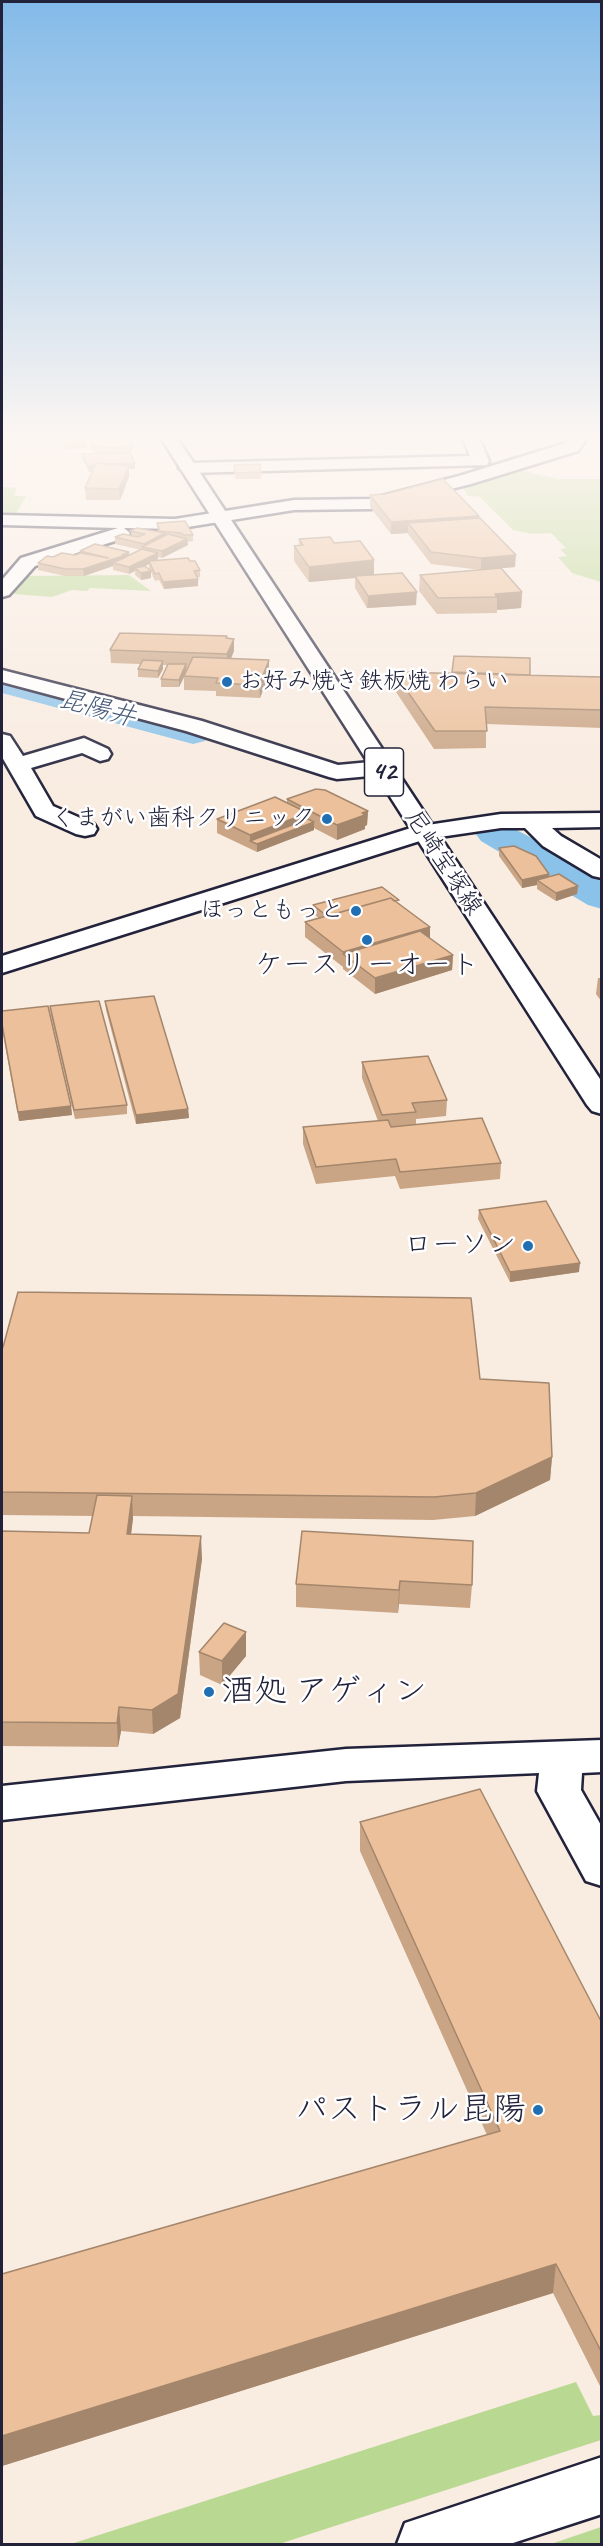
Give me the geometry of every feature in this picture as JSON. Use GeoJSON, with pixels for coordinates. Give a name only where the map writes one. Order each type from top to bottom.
{"type":"FeatureCollection","features":[{"type":"Feature","properties":{"kind":"street"},"geometry":{"type":"LineString","coordinates":[[2,561],[28,562],[45,557]]}},
{"type":"Feature","properties":{"kind":"street","name":"尼崎宝塚線"},"geometry":{"type":"LineString","coordinates":[[244,557],[602,1105]]}},
{"type":"Feature","properties":{"kind":"street"},"geometry":{"type":"LineString","coordinates":[[2,591],[28,562]]}},
{"type":"Feature","properties":{"kind":"street"},"geometry":{"type":"LineString","coordinates":[[2,676],[194,726],[337,772],[381,768]]}},
{"type":"Feature","properties":{"kind":"street"},"geometry":{"type":"LineString","coordinates":[[2,741],[44,811],[44,817],[85,829]]}},
{"type":"Feature","properties":{"kind":"street"},"geometry":{"type":"LineString","coordinates":[[18,765],[84,746],[100,753]]}},
{"type":"Feature","properties":{"kind":"street"},"geometry":{"type":"LineString","coordinates":[[2,965],[423,832],[501,821],[602,820]]}},
{"type":"Feature","properties":{"kind":"street"},"geometry":{"type":"LineString","coordinates":[[533,822],[552,841],[602,871]]}},
{"type":"Feature","properties":{"kind":"street"},"geometry":{"type":"LineString","coordinates":[[2,1803],[346,1765],[581,1756]]}},
{"type":"Feature","properties":{"kind":"street"},"geometry":{"type":"LineString","coordinates":[[581,1756],[559,1791],[602,1868]]}},
{"type":"Feature","properties":{"kind":"street"},"geometry":{"type":"LineString","coordinates":[[426,2544],[602,2485]]}},
{"type":"Feature","properties":{"kind":"green space"},"geometry":{"type":"Polygon","coordinates":[[[558,557],[601,557],[601,582],[572,573],[558,557]]]}},
{"type":"Feature","properties":{"kind":"green space"},"geometry":{"type":"Polygon","coordinates":[[[129,575],[151,591],[90,588],[87,591],[72,590],[52,597],[13,594],[26,576],[129,575]]]}},
{"type":"Feature","properties":{"kind":"green space"},"geometry":{"type":"Polygon","coordinates":[[[576,2382],[593,2416],[601,2415],[601,2440],[279,2544],[71,2544],[576,2382]]]}},
{"type":"Feature","properties":{"kind":"green space"},"geometry":{"type":"Polygon","coordinates":[[[601,2527],[601,2544],[551,2544],[601,2527]]]}},
{"type":"Feature","properties":{"kind":"building"},"geometry":{"type":"Polygon","coordinates":[[[46,557],[108,558],[103,557],[120,557],[83,569],[65,569],[38,563],[46,557]]]}},
{"type":"Feature","properties":{"kind":"building"},"geometry":{"type":"Polygon","coordinates":[[[126,557],[150,557],[129,567],[113,563],[126,557]]]}},
{"type":"Feature","properties":{"kind":"building"},"geometry":{"type":"Polygon","coordinates":[[[302,557],[372,557],[374,560],[309,567],[302,557]]]}},
{"type":"Feature","properties":{"kind":"building"},"geometry":{"type":"Polygon","coordinates":[[[188,558],[190,561],[195,561],[200,570],[194,571],[198,579],[163,582],[159,573],[155,574],[149,561],[188,558]]]}},
{"type":"Feature","properties":{"kind":"building"},"geometry":{"type":"Polygon","coordinates":[[[145,566],[151,571],[141,573],[135,568],[145,566]]]}},
{"type":"Feature","properties":{"kind":"building"},"geometry":{"type":"Polygon","coordinates":[[[501,568],[522,592],[495,594],[497,597],[438,598],[420,575],[501,568]]]}},
{"type":"Feature","properties":{"kind":"building"},"geometry":{"type":"Polygon","coordinates":[[[402,573],[417,592],[368,596],[355,576],[402,573]]]}},
{"type":"Feature","properties":{"kind":"building"},"geometry":{"type":"Polygon","coordinates":[[[120,633],[227,636],[226,638],[234,639],[227,654],[110,650],[120,633]]]}},
{"type":"Feature","properties":{"kind":"building"},"geometry":{"type":"Polygon","coordinates":[[[454,656],[530,658],[530,675],[452,672],[454,656]]]}},
{"type":"Feature","properties":{"kind":"building"},"geometry":{"type":"Polygon","coordinates":[[[193,657],[269,660],[259,685],[216,683],[218,678],[184,676],[193,657]]]}},
{"type":"Feature","properties":{"kind":"building"},"geometry":{"type":"Polygon","coordinates":[[[143,660],[163,661],[158,671],[138,669],[143,660]]]}},
{"type":"Feature","properties":{"kind":"building"},"geometry":{"type":"Polygon","coordinates":[[[168,664],[186,664],[179,680],[161,679],[168,664]]]}},
{"type":"Feature","properties":{"kind":"building"},"geometry":{"type":"Polygon","coordinates":[[[394,672],[602,677],[602,710],[485,707],[487,731],[435,731],[394,672]]]}},
{"type":"Feature","properties":{"kind":"building"},"geometry":{"type":"Polygon","coordinates":[[[316,789],[325,790],[368,811],[362,813],[365,815],[337,825],[287,799],[316,789]]]}},
{"type":"Feature","properties":{"kind":"building"},"geometry":{"type":"Polygon","coordinates":[[[275,797],[308,813],[250,835],[217,819],[275,797]]]}},
{"type":"Feature","properties":{"kind":"building"},"geometry":{"type":"Polygon","coordinates":[[[308,819],[314,822],[257,844],[250,841],[308,819]]]}},
{"type":"Feature","properties":{"kind":"building"},"geometry":{"type":"Polygon","coordinates":[[[514,846],[536,856],[549,874],[522,880],[499,848],[514,846]]]}},
{"type":"Feature","properties":{"kind":"building"},"geometry":{"type":"Polygon","coordinates":[[[559,874],[578,886],[556,893],[537,880],[559,874]]]}},
{"type":"Feature","properties":{"kind":"building"},"geometry":{"type":"Polygon","coordinates":[[[382,887],[399,900],[394,901],[391,898],[327,916],[313,905],[382,887]]]}},
{"type":"Feature","properties":{"kind":"building"},"geometry":{"type":"Polygon","coordinates":[[[391,898],[430,927],[343,952],[305,922],[391,898]]]}},
{"type":"Feature","properties":{"kind":"building"},"geometry":{"type":"Polygon","coordinates":[[[420,931],[453,955],[375,978],[343,954],[420,931]]]}},
{"type":"Feature","properties":{"kind":"building"},"geometry":{"type":"Polygon","coordinates":[[[154,996],[188,1109],[136,1115],[105,1001],[154,996]]]}},
{"type":"Feature","properties":{"kind":"building"},"geometry":{"type":"Polygon","coordinates":[[[99,1001],[127,1105],[74,1110],[50,1006],[99,1001]]]}},
{"type":"Feature","properties":{"kind":"building"},"geometry":{"type":"Polygon","coordinates":[[[48,1006],[71,1106],[18,1112],[2,1024],[2,1011],[48,1006]]]}},
{"type":"Feature","properties":{"kind":"building"},"geometry":{"type":"Polygon","coordinates":[[[428,1056],[447,1100],[412,1103],[416,1112],[382,1115],[362,1062],[428,1056]]]}},
{"type":"Feature","properties":{"kind":"building"},"geometry":{"type":"Polygon","coordinates":[[[482,1118],[501,1163],[400,1172],[396,1159],[316,1167],[303,1127],[388,1120],[391,1127],[482,1118]]]}},
{"type":"Feature","properties":{"kind":"building","name":"ローソン"},"geometry":{"type":"Polygon","coordinates":[[[546,1201],[580,1263],[510,1272],[479,1210],[546,1201]]]}},
{"type":"Feature","properties":{"kind":"building"},"geometry":{"type":"Polygon","coordinates":[[[18,1292],[471,1298],[480,1379],[549,1383],[552,1457],[476,1493],[434,1497],[2,1492],[2,1347],[18,1292]]]}},
{"type":"Feature","properties":{"kind":"building"},"geometry":{"type":"Polygon","coordinates":[[[97,1495],[132,1496],[127,1534],[201,1536],[178,1694],[152,1710],[119,1707],[117,1723],[2,1722],[2,1531],[89,1533],[97,1495]]]}},
{"type":"Feature","properties":{"kind":"building"},"geometry":{"type":"Polygon","coordinates":[[[302,1531],[473,1541],[472,1585],[400,1581],[399,1590],[296,1584],[302,1531]]]}},
{"type":"Feature","properties":{"kind":"building"},"geometry":{"type":"Polygon","coordinates":[[[224,1623],[246,1632],[222,1661],[199,1652],[224,1623]]]}},
{"type":"Feature","properties":{"kind":"building","name":"パストラル昆陽"},"geometry":{"type":"Polygon","coordinates":[[[480,1789],[602,2023],[602,2353],[556,2264],[2,2436],[2,2274],[500,2131],[360,1822],[480,1789]]]}},
{"type":"Feature","properties":{"kind":"waterway","name":"昆陽井"},"geometry":{"type":"LineString","coordinates":[[2,683],[193,734]]}},
{"type":"Feature","properties":{"kind":"waterway","name":"昆陽井"},"geometry":{"type":"LineString","coordinates":[[494,833],[535,855],[602,897]]}},
{"type":"Feature","properties":{"kind":"place","name":"お好み焼き鉄板焼 わらい"},"geometry":{"type":"Point","coordinates":[227,682]}},
{"type":"Feature","properties":{"kind":"place","name":"くまがい歯科クリニック"},"geometry":{"type":"Point","coordinates":[327,819]}},
{"type":"Feature","properties":{"kind":"place","name":"ほっともっと"},"geometry":{"type":"Point","coordinates":[356,911]}},
{"type":"Feature","properties":{"kind":"place","name":"ケースリーオート"},"geometry":{"type":"Point","coordinates":[367,940]}},
{"type":"Feature","properties":{"kind":"place","name":"ローソン"},"geometry":{"type":"Point","coordinates":[528,1246]}},
{"type":"Feature","properties":{"kind":"place","name":"酒処 アゲィン"},"geometry":{"type":"Point","coordinates":[209,1692]}},
{"type":"Feature","properties":{"kind":"place","name":"パストラル昆陽"},"geometry":{"type":"Point","coordinates":[538,2110]}}]}
